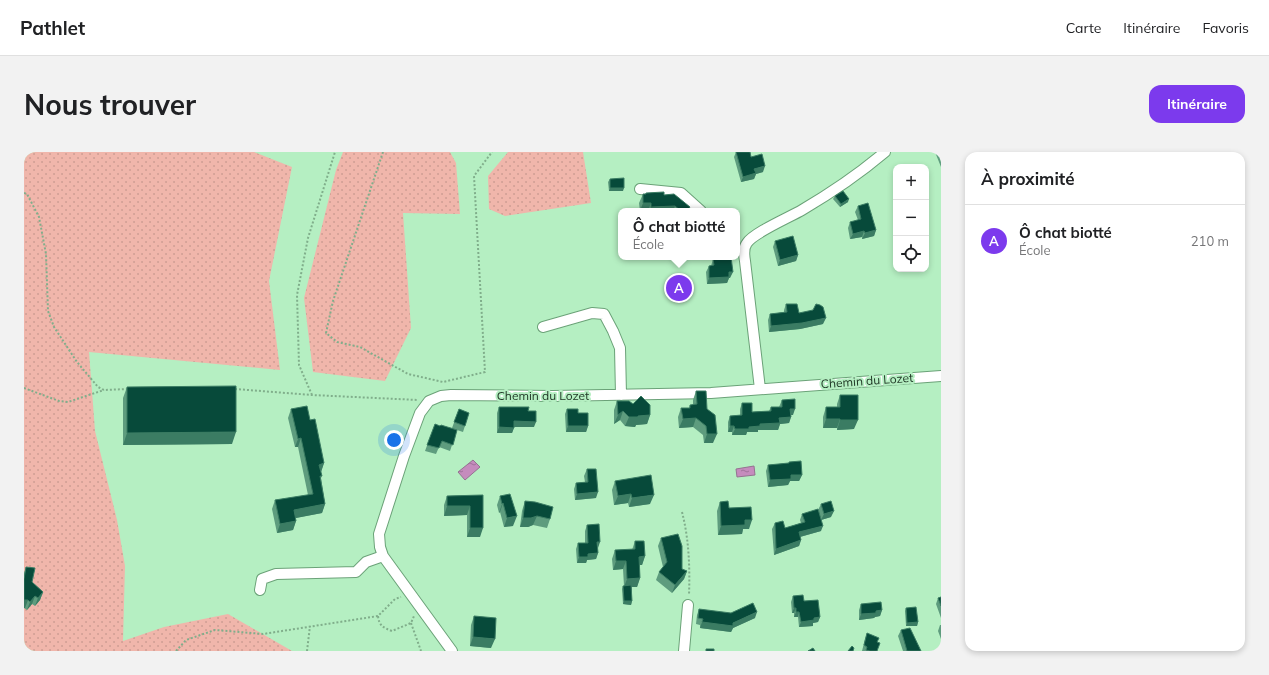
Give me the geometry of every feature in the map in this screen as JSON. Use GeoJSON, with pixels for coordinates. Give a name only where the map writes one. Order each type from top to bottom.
{"type":"FeatureCollection","features":[{"type":"Feature","properties":{"kind":"street"},"geometry":{"type":"LineString","coordinates":[[760,389],[744,252],[741,243],[747,242],[754,236],[802,210],[834,190],[865,169],[885,152]]}},
{"type":"Feature","properties":{"kind":"street"},"geometry":{"type":"LineString","coordinates":[[640,189],[681,193],[698,208]]}},
{"type":"Feature","properties":{"kind":"street"},"geometry":{"type":"LineString","coordinates":[[543,327],[592,313],[604,314],[620,348],[621,395]]}},
{"type":"Feature","properties":{"kind":"street","name":"Chemin du Lozet"},"geometry":{"type":"LineString","coordinates":[[429,401],[441,396],[451,395],[553,396],[711,393],[941,376]]}},
{"type":"Feature","properties":{"kind":"street"},"geometry":{"type":"LineString","coordinates":[[429,401],[420,413],[412,434],[379,534],[380,546],[383,556],[452,651]]}},
{"type":"Feature","properties":{"kind":"street"},"geometry":{"type":"LineString","coordinates":[[260,590],[262,579],[276,574],[356,572],[366,562],[383,556]]}},
{"type":"Feature","properties":{"kind":"street"},"geometry":{"type":"LineString","coordinates":[[684,651],[688,604]]}},
{"type":"Feature","properties":{"kind":"path"},"geometry":{"type":"LineString","coordinates":[[312,395],[299,365],[297,295],[308,238],[335,152]]}},
{"type":"Feature","properties":{"kind":"path"},"geometry":{"type":"LineString","coordinates":[[383,152],[333,301],[326,333],[337,342],[360,347],[408,374],[442,382],[485,372],[474,176],[492,152]]}},
{"type":"Feature","properties":{"kind":"path"},"geometry":{"type":"LineString","coordinates":[[24,193],[27,194],[39,217],[46,254],[48,311],[54,327],[78,362],[98,387],[104,390]]}},
{"type":"Feature","properties":{"kind":"path"},"geometry":{"type":"LineString","coordinates":[[24,388],[64,402],[104,390],[132,388]]}},
{"type":"Feature","properties":{"kind":"path"},"geometry":{"type":"LineString","coordinates":[[230,389],[429,401]]}},
{"type":"Feature","properties":{"kind":"path"},"geometry":{"type":"LineString","coordinates":[[682,512],[687,529],[690,582],[688,604]]}},
{"type":"Feature","properties":{"kind":"path"},"geometry":{"type":"LineString","coordinates":[[176,651],[186,640],[215,630],[263,634],[378,616],[395,599],[414,598],[415,613],[411,623],[421,651]]}},
{"type":"Feature","properties":{"kind":"path"},"geometry":{"type":"LineString","coordinates":[[378,616],[379,623],[385,629],[392,631],[411,623]]}},
{"type":"Feature","properties":{"kind":"path"},"geometry":{"type":"LineString","coordinates":[[307,651],[310,626]]}},
{"type":"Feature","properties":{"kind":"shaded area"},"geometry":{"type":"Polygon","coordinates":[[[24,152],[254,152],[292,167],[269,281],[280,370],[89,352],[95,431],[117,520],[125,566],[123,641],[164,627],[228,614],[292,651],[24,651],[24,152]]]}},
{"type":"Feature","properties":{"kind":"shaded area"},"geometry":{"type":"Polygon","coordinates":[[[343,152],[450,152],[456,163],[460,214],[403,213],[411,328],[385,381],[313,372],[304,298],[336,170],[343,152]]]}},
{"type":"Feature","properties":{"kind":"shaded area"},"geometry":{"type":"Polygon","coordinates":[[[508,152],[583,152],[591,203],[505,216],[489,209],[488,176],[508,152]]]}},
{"type":"Feature","properties":{"kind":"water"},"geometry":{"type":"Polygon","coordinates":[[[473,460],[480,467],[465,480],[458,472],[473,460]]]}},
{"type":"Feature","properties":{"kind":"water"},"geometry":{"type":"Polygon","coordinates":[[[754,466],[755,475],[737,477],[736,469],[754,466]]]}},
{"type":"Feature","properties":{"kind":"building"},"geometry":{"type":"Polygon","coordinates":[[[736,152],[750,152],[751,157],[762,154],[765,166],[754,169],[756,173],[743,177],[736,152]]]}},
{"type":"Feature","properties":{"kind":"building"},"geometry":{"type":"Polygon","coordinates":[[[624,178],[624,188],[610,188],[610,179],[624,178]]]}},
{"type":"Feature","properties":{"kind":"building"},"geometry":{"type":"Polygon","coordinates":[[[843,191],[849,199],[841,204],[835,196],[843,191]]]}},
{"type":"Feature","properties":{"kind":"building"},"geometry":{"type":"Polygon","coordinates":[[[664,192],[664,195],[674,194],[690,207],[651,207],[651,203],[643,203],[643,194],[664,192]]]}},
{"type":"Feature","properties":{"kind":"building"},"geometry":{"type":"Polygon","coordinates":[[[868,203],[876,230],[853,234],[850,222],[861,219],[858,206],[868,203]]]}},
{"type":"Feature","properties":{"kind":"building"},"geometry":{"type":"Polygon","coordinates":[[[793,236],[798,255],[780,260],[775,241],[793,236]]]}},
{"type":"Feature","properties":{"kind":"building"},"geometry":{"type":"Polygon","coordinates":[[[713,260],[731,260],[733,272],[729,272],[729,277],[709,278],[709,266],[714,265],[713,260]]]}},
{"type":"Feature","properties":{"kind":"building"},"geometry":{"type":"Polygon","coordinates":[[[786,304],[797,304],[799,313],[813,310],[816,304],[820,305],[823,307],[826,318],[802,323],[771,326],[770,314],[787,312],[786,304]]]}},
{"type":"Feature","properties":{"kind":"building"},"geometry":{"type":"Polygon","coordinates":[[[236,386],[236,432],[127,433],[127,387],[236,386]]]}},
{"type":"Feature","properties":{"kind":"building"},"geometry":{"type":"Polygon","coordinates":[[[696,391],[706,391],[707,409],[715,415],[717,434],[707,434],[706,426],[696,418],[683,419],[681,408],[690,408],[690,405],[697,404],[696,391]]]}},
{"type":"Feature","properties":{"kind":"building"},"geometry":{"type":"Polygon","coordinates":[[[840,395],[858,395],[858,420],[826,419],[826,407],[840,407],[840,395]]]}},
{"type":"Feature","properties":{"kind":"building"},"geometry":{"type":"Polygon","coordinates":[[[641,396],[650,405],[650,415],[629,417],[623,411],[618,415],[617,401],[629,401],[633,404],[641,396]]]}},
{"type":"Feature","properties":{"kind":"building"},"geometry":{"type":"Polygon","coordinates":[[[795,399],[795,409],[790,409],[791,417],[779,418],[780,423],[760,424],[760,426],[749,427],[749,429],[735,429],[734,426],[730,426],[730,416],[742,415],[742,403],[752,403],[752,412],[771,411],[771,407],[782,407],[782,400],[795,399]]]}},
{"type":"Feature","properties":{"kind":"building"},"geometry":{"type":"Polygon","coordinates":[[[307,406],[310,420],[315,419],[324,463],[319,465],[322,476],[320,476],[325,504],[294,510],[296,521],[280,524],[275,500],[313,494],[301,438],[298,439],[291,409],[307,406]]]}},
{"type":"Feature","properties":{"kind":"building"},"geometry":{"type":"Polygon","coordinates":[[[499,407],[529,407],[528,411],[536,411],[536,422],[514,421],[514,428],[499,427],[499,407]]]}},
{"type":"Feature","properties":{"kind":"building"},"geometry":{"type":"Polygon","coordinates":[[[459,409],[469,413],[465,426],[454,422],[459,409]]]}},
{"type":"Feature","properties":{"kind":"building"},"geometry":{"type":"Polygon","coordinates":[[[567,409],[578,409],[578,413],[588,413],[588,426],[568,426],[567,409]]]}},
{"type":"Feature","properties":{"kind":"building"},"geometry":{"type":"Polygon","coordinates":[[[435,424],[457,430],[453,445],[442,441],[439,448],[427,445],[435,424]]]}},
{"type":"Feature","properties":{"kind":"building"},"geometry":{"type":"Polygon","coordinates":[[[801,461],[802,475],[791,475],[791,479],[770,480],[768,465],[801,461]]]}},
{"type":"Feature","properties":{"kind":"building"},"geometry":{"type":"Polygon","coordinates":[[[587,469],[596,469],[598,492],[577,494],[576,483],[588,482],[587,469]]]}},
{"type":"Feature","properties":{"kind":"building"},"geometry":{"type":"Polygon","coordinates":[[[651,475],[654,495],[632,498],[631,494],[618,496],[615,481],[651,475]]]}},
{"type":"Feature","properties":{"kind":"building"},"geometry":{"type":"Polygon","coordinates":[[[510,494],[517,516],[507,518],[500,496],[510,494]]]}},
{"type":"Feature","properties":{"kind":"building"},"geometry":{"type":"Polygon","coordinates":[[[483,495],[483,528],[470,528],[470,506],[447,506],[447,496],[483,495]]]}},
{"type":"Feature","properties":{"kind":"building"},"geometry":{"type":"Polygon","coordinates":[[[525,501],[553,507],[550,519],[537,516],[523,518],[525,501]]]}},
{"type":"Feature","properties":{"kind":"building"},"geometry":{"type":"Polygon","coordinates":[[[728,501],[729,508],[751,507],[752,520],[745,520],[745,525],[721,526],[720,502],[728,501]]]}},
{"type":"Feature","properties":{"kind":"building"},"geometry":{"type":"Polygon","coordinates":[[[831,501],[834,511],[824,514],[821,504],[831,501]]]}},
{"type":"Feature","properties":{"kind":"building"},"geometry":{"type":"Polygon","coordinates":[[[818,509],[823,526],[799,532],[801,540],[776,549],[775,523],[783,521],[785,528],[805,522],[802,514],[818,509]]]}},
{"type":"Feature","properties":{"kind":"building"},"geometry":{"type":"Polygon","coordinates":[[[599,524],[600,542],[597,542],[598,553],[588,554],[588,557],[579,557],[578,543],[588,543],[587,525],[599,524]]]}},
{"type":"Feature","properties":{"kind":"building"},"geometry":{"type":"Polygon","coordinates":[[[678,534],[682,546],[682,569],[687,571],[675,585],[659,572],[667,562],[661,538],[678,534]]]}},
{"type":"Feature","properties":{"kind":"building"},"geometry":{"type":"Polygon","coordinates":[[[635,541],[644,541],[645,556],[639,557],[640,578],[627,579],[626,561],[616,561],[615,550],[635,549],[635,541]]]}},
{"type":"Feature","properties":{"kind":"building"},"geometry":{"type":"Polygon","coordinates":[[[26,567],[35,568],[32,582],[43,592],[38,598],[35,596],[30,602],[28,600],[24,600],[24,579],[26,567]]]}},
{"type":"Feature","properties":{"kind":"building"},"geometry":{"type":"Polygon","coordinates":[[[631,585],[632,601],[624,601],[623,586],[631,585]]]}},
{"type":"Feature","properties":{"kind":"building"},"geometry":{"type":"Polygon","coordinates":[[[803,595],[804,601],[818,600],[820,617],[814,618],[814,620],[801,622],[799,612],[796,612],[796,608],[794,608],[793,596],[803,595]]]}},
{"type":"Feature","properties":{"kind":"building"},"geometry":{"type":"Polygon","coordinates":[[[941,597],[941,606],[938,598],[941,597]]]}},
{"type":"Feature","properties":{"kind":"building"},"geometry":{"type":"Polygon","coordinates":[[[881,602],[882,610],[876,611],[876,613],[861,614],[861,604],[881,602]]]}},
{"type":"Feature","properties":{"kind":"building"},"geometry":{"type":"Polygon","coordinates":[[[753,603],[757,612],[733,623],[733,626],[702,622],[703,619],[698,618],[699,609],[731,613],[753,603]]]}},
{"type":"Feature","properties":{"kind":"building"},"geometry":{"type":"Polygon","coordinates":[[[916,607],[918,622],[907,623],[906,608],[916,607]]]}},
{"type":"Feature","properties":{"kind":"building"},"geometry":{"type":"Polygon","coordinates":[[[474,616],[496,618],[495,639],[473,637],[474,616]]]}},
{"type":"Feature","properties":{"kind":"building"},"geometry":{"type":"Polygon","coordinates":[[[910,628],[921,651],[907,651],[901,630],[910,628]]]}},
{"type":"Feature","properties":{"kind":"building"},"geometry":{"type":"Polygon","coordinates":[[[867,633],[879,638],[877,642],[880,643],[877,651],[866,650],[867,647],[864,645],[867,633]]]}},
{"type":"Feature","properties":{"kind":"building"},"geometry":{"type":"Polygon","coordinates":[[[852,646],[854,648],[853,651],[848,651],[852,646]]]}},
{"type":"Feature","properties":{"kind":"building"},"geometry":{"type":"Polygon","coordinates":[[[813,648],[815,651],[808,651],[813,648]]]}},
{"type":"Feature","properties":{"kind":"building"},"geometry":{"type":"Polygon","coordinates":[[[706,649],[714,649],[714,651],[706,651],[706,649]]]}},
{"type":"Feature","properties":{"kind":"place","name":"Ô chat biotté"},"geometry":{"type":"Point","coordinates":[679,288]}}]}
